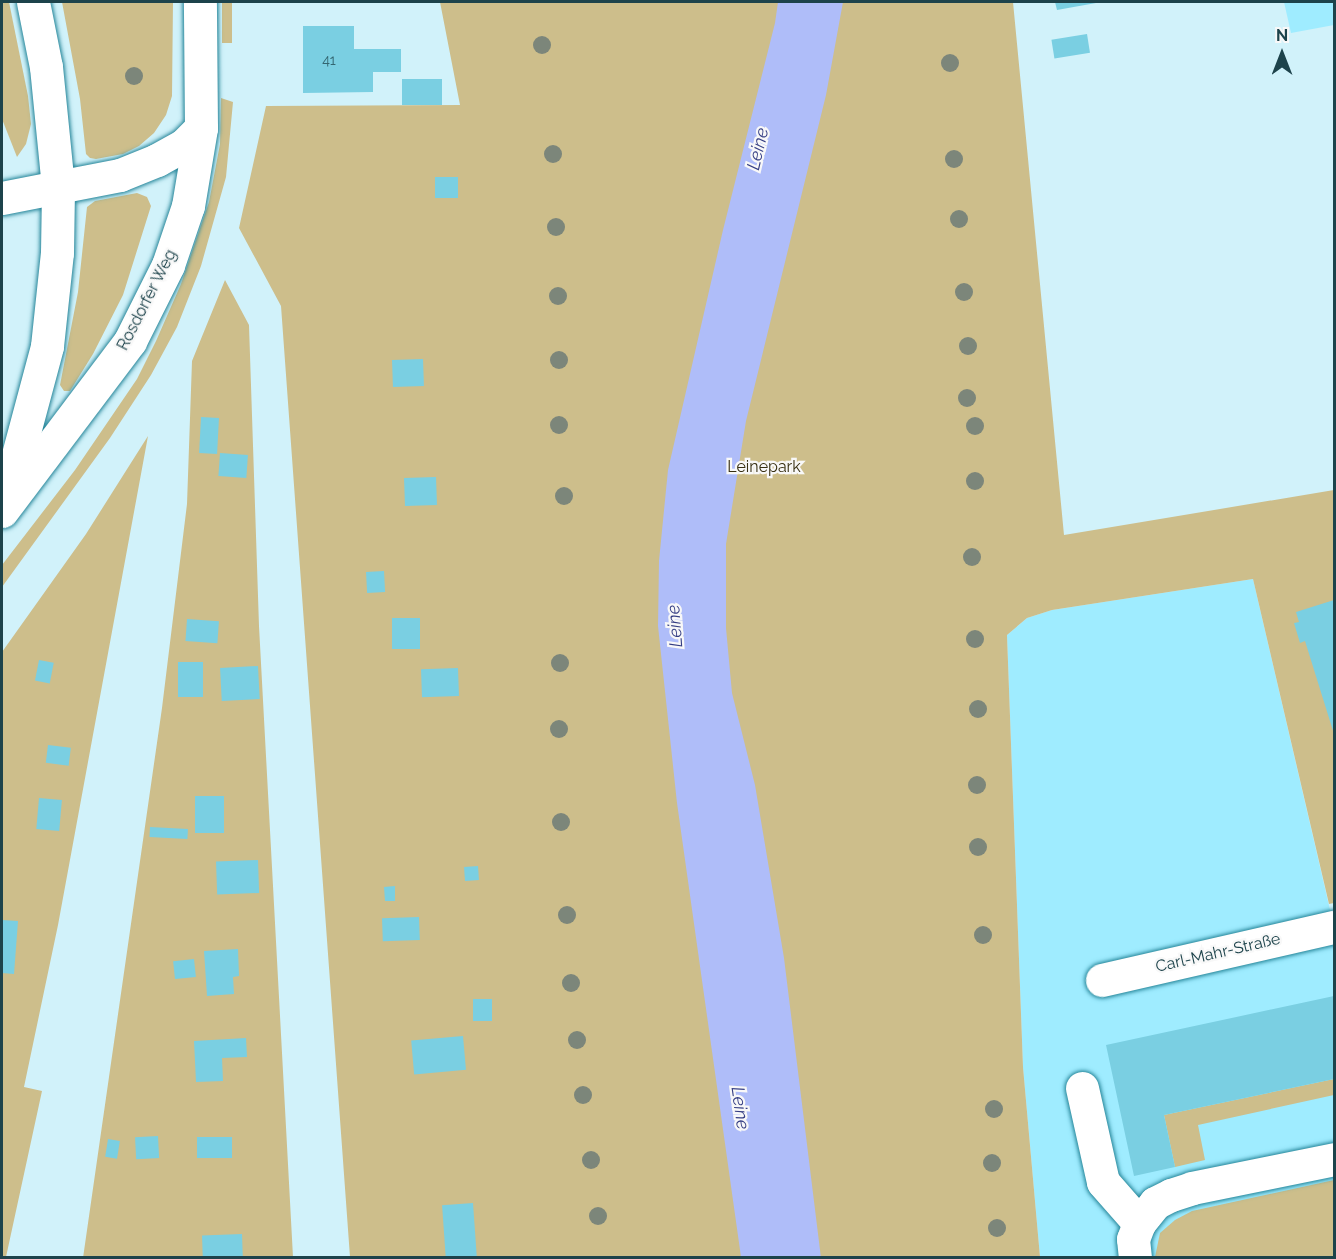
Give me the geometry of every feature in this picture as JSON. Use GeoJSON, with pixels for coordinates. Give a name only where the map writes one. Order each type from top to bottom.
{"type":"FeatureCollection","features":[{"type":"Feature","properties":{"kind":"main road","name":"Rosdorfer Weg"},"geometry":{"type":"LineString","coordinates":[[3,510],[47,346],[57,253],[58,187],[46,67],[33,2]]}},
{"type":"Feature","properties":{"kind":"main road","name":"Rosdorfer Weg"},"geometry":{"type":"LineString","coordinates":[[3,510],[130,340],[168,265],[188,206],[201,128],[200,2]]}},
{"type":"Feature","properties":{"kind":"main road"},"geometry":{"type":"LineString","coordinates":[[2,198],[120,175],[157,160],[184,145],[201,128]]}},
{"type":"Feature","properties":{"kind":"main road","name":"Carl-Mahr-Straße"},"geometry":{"type":"LineString","coordinates":[[1102,980],[1335,927]]}},
{"type":"Feature","properties":{"kind":"main road"},"geometry":{"type":"LineString","coordinates":[[1082,1089],[1103,1182],[1139,1223]]}},
{"type":"Feature","properties":{"kind":"main road"},"geometry":{"type":"LineString","coordinates":[[1135,1257],[1133,1239],[1139,1223],[1155,1203],[1192,1188],[1335,1159]]}},
{"type":"Feature","properties":{"kind":"shaded area"},"geometry":{"type":"Polygon","coordinates":[[[1284,2],[1334,2],[1334,25],[1291,33],[1284,2]]]}},
{"type":"Feature","properties":{"kind":"shaded area"},"geometry":{"type":"Polygon","coordinates":[[[1253,579],[1334,927],[1334,1257],[1040,1257],[1023,1067],[1007,635],[1027,618],[1052,610],[1253,579]]]}},
{"type":"Feature","properties":{"kind":"green space"},"geometry":{"type":"Polygon","coordinates":[[[2,2],[9,2],[28,96],[31,124],[26,144],[17,157],[2,119],[2,2]]]}},
{"type":"Feature","properties":{"kind":"green space"},"geometry":{"type":"Polygon","coordinates":[[[62,2],[173,2],[172,96],[166,115],[154,133],[139,146],[123,154],[96,159],[86,154],[80,99],[62,2]]]}},
{"type":"Feature","properties":{"kind":"green space"},"geometry":{"type":"Polygon","coordinates":[[[222,2],[232,2],[232,43],[222,43],[222,2]]]}},
{"type":"Feature","properties":{"kind":"green space","name":"Leinepark"},"geometry":{"type":"Polygon","coordinates":[[[440,2],[1013,2],[1064,535],[1334,490],[1334,903],[1329,904],[1253,579],[1052,610],[1027,618],[1007,635],[1023,1067],[1040,1257],[350,1257],[281,306],[239,228],[266,106],[460,105],[440,2]]]}},
{"type":"Feature","properties":{"kind":"green space"},"geometry":{"type":"Polygon","coordinates":[[[221,98],[233,102],[226,177],[201,266],[177,327],[151,375],[110,438],[2,587],[2,565],[75,470],[137,379],[156,341],[181,284],[209,202],[220,144],[221,98]]]}},
{"type":"Feature","properties":{"kind":"green space"},"geometry":{"type":"Polygon","coordinates":[[[137,193],[147,197],[151,206],[123,295],[93,354],[70,391],[64,391],[60,385],[78,292],[87,207],[95,201],[137,193]]]}},
{"type":"Feature","properties":{"kind":"green space"},"geometry":{"type":"Polygon","coordinates":[[[225,280],[249,325],[259,626],[293,1257],[83,1258],[162,708],[187,504],[192,361],[225,280]]]}},
{"type":"Feature","properties":{"kind":"green space"},"geometry":{"type":"Polygon","coordinates":[[[148,436],[58,925],[24,1087],[42,1091],[6,1257],[2,1258],[2,652],[86,534],[148,436]]]}},
{"type":"Feature","properties":{"kind":"green space"},"geometry":{"type":"Polygon","coordinates":[[[1334,1079],[1334,1095],[1198,1125],[1205,1160],[1175,1167],[1164,1115],[1334,1079]]]}},
{"type":"Feature","properties":{"kind":"green space"},"geometry":{"type":"Polygon","coordinates":[[[1334,1180],[1334,1257],[1155,1257],[1160,1233],[1175,1220],[1192,1211],[1334,1180]]]}},
{"type":"Feature","properties":{"kind":"water","name":"Leine"},"geometry":{"type":"Polygon","coordinates":[[[778,2],[843,2],[826,95],[746,421],[726,544],[726,628],[732,693],[755,785],[784,958],[821,1258],[741,1257],[677,803],[658,626],[659,561],[668,470],[723,230],[775,23],[778,2]]]}},
{"type":"Feature","properties":{"kind":"building"},"geometry":{"type":"Polygon","coordinates":[[[1055,2],[1096,2],[1096,3],[1057,10],[1055,2]]]}},
{"type":"Feature","properties":{"kind":"building"},"geometry":{"type":"Polygon","coordinates":[[[303,26],[354,26],[354,49],[401,49],[401,72],[373,72],[373,92],[303,93],[303,26]]]}},
{"type":"Feature","properties":{"kind":"building"},"geometry":{"type":"Polygon","coordinates":[[[1087,34],[1090,53],[1054,58],[1051,40],[1087,34]]]}},
{"type":"Feature","properties":{"kind":"building"},"geometry":{"type":"Polygon","coordinates":[[[402,79],[442,79],[442,105],[402,105],[402,79]]]}},
{"type":"Feature","properties":{"kind":"building"},"geometry":{"type":"Polygon","coordinates":[[[435,177],[458,177],[458,198],[435,198],[435,177]]]}},
{"type":"Feature","properties":{"kind":"building"},"geometry":{"type":"Polygon","coordinates":[[[423,359],[424,386],[393,387],[392,360],[423,359]]]}},
{"type":"Feature","properties":{"kind":"building"},"geometry":{"type":"Polygon","coordinates":[[[201,417],[219,418],[217,454],[199,453],[201,417]]]}},
{"type":"Feature","properties":{"kind":"building"},"geometry":{"type":"Polygon","coordinates":[[[220,453],[248,455],[246,478],[218,476],[220,453]]]}},
{"type":"Feature","properties":{"kind":"building"},"geometry":{"type":"Polygon","coordinates":[[[436,477],[437,505],[405,506],[404,478],[436,477]]]}},
{"type":"Feature","properties":{"kind":"building"},"geometry":{"type":"Polygon","coordinates":[[[384,571],[385,592],[367,593],[366,572],[384,571]]]}},
{"type":"Feature","properties":{"kind":"building"},"geometry":{"type":"Polygon","coordinates":[[[1334,600],[1334,734],[1305,641],[1300,643],[1294,623],[1299,622],[1296,612],[1334,600]]]}},
{"type":"Feature","properties":{"kind":"building"},"geometry":{"type":"Polygon","coordinates":[[[392,618],[420,618],[420,649],[392,649],[392,618]]]}},
{"type":"Feature","properties":{"kind":"building"},"geometry":{"type":"Polygon","coordinates":[[[187,619],[219,621],[217,643],[185,641],[187,619]]]}},
{"type":"Feature","properties":{"kind":"building"},"geometry":{"type":"Polygon","coordinates":[[[39,660],[54,663],[50,683],[35,681],[39,660]]]}},
{"type":"Feature","properties":{"kind":"building"},"geometry":{"type":"Polygon","coordinates":[[[178,662],[203,662],[203,697],[178,697],[178,662]]]}},
{"type":"Feature","properties":{"kind":"building"},"geometry":{"type":"Polygon","coordinates":[[[258,666],[260,699],[222,701],[220,668],[258,666]]]}},
{"type":"Feature","properties":{"kind":"building"},"geometry":{"type":"Polygon","coordinates":[[[458,668],[459,696],[422,697],[421,669],[458,668]]]}},
{"type":"Feature","properties":{"kind":"building"},"geometry":{"type":"Polygon","coordinates":[[[48,745],[71,748],[69,766],[46,763],[48,745]]]}},
{"type":"Feature","properties":{"kind":"building"},"geometry":{"type":"Polygon","coordinates":[[[195,796],[224,796],[224,833],[195,833],[195,796]]]}},
{"type":"Feature","properties":{"kind":"building"},"geometry":{"type":"Polygon","coordinates":[[[39,798],[62,800],[59,831],[36,829],[39,798]]]}},
{"type":"Feature","properties":{"kind":"building"},"geometry":{"type":"Polygon","coordinates":[[[150,827],[188,829],[187,839],[149,837],[150,827]]]}},
{"type":"Feature","properties":{"kind":"building"},"geometry":{"type":"Polygon","coordinates":[[[258,860],[259,893],[217,894],[216,861],[258,860]]]}},
{"type":"Feature","properties":{"kind":"building"},"geometry":{"type":"Polygon","coordinates":[[[478,866],[479,880],[465,881],[464,867],[478,866]]]}},
{"type":"Feature","properties":{"kind":"building"},"geometry":{"type":"Polygon","coordinates":[[[395,886],[395,901],[385,901],[384,887],[395,886]]]}},
{"type":"Feature","properties":{"kind":"building"},"geometry":{"type":"Polygon","coordinates":[[[419,917],[420,940],[383,941],[382,918],[419,917]]]}},
{"type":"Feature","properties":{"kind":"building"},"geometry":{"type":"Polygon","coordinates":[[[2,920],[18,921],[14,974],[2,973],[2,920]]]}},
{"type":"Feature","properties":{"kind":"building"},"geometry":{"type":"Polygon","coordinates":[[[238,949],[239,976],[233,977],[234,994],[207,996],[204,951],[238,949]]]}},
{"type":"Feature","properties":{"kind":"building"},"geometry":{"type":"Polygon","coordinates":[[[194,959],[196,977],[175,979],[173,961],[194,959]]]}},
{"type":"Feature","properties":{"kind":"building"},"geometry":{"type":"Polygon","coordinates":[[[1334,996],[1334,1079],[1164,1115],[1175,1167],[1134,1176],[1106,1045],[1334,996]]]}},
{"type":"Feature","properties":{"kind":"building"},"geometry":{"type":"Polygon","coordinates":[[[473,999],[492,999],[492,1021],[473,1021],[473,999]]]}},
{"type":"Feature","properties":{"kind":"building"},"geometry":{"type":"Polygon","coordinates":[[[463,1036],[466,1070],[414,1074],[411,1041],[463,1036]]]}},
{"type":"Feature","properties":{"kind":"building"},"geometry":{"type":"Polygon","coordinates":[[[246,1038],[247,1057],[222,1058],[223,1081],[196,1082],[194,1041],[246,1038]]]}},
{"type":"Feature","properties":{"kind":"building"},"geometry":{"type":"Polygon","coordinates":[[[158,1136],[159,1158],[136,1159],[135,1137],[158,1136]]]}},
{"type":"Feature","properties":{"kind":"building"},"geometry":{"type":"Polygon","coordinates":[[[197,1137],[232,1137],[232,1158],[197,1158],[197,1137]]]}},
{"type":"Feature","properties":{"kind":"building"},"geometry":{"type":"Polygon","coordinates":[[[108,1139],[120,1141],[117,1159],[105,1157],[108,1139]]]}},
{"type":"Feature","properties":{"kind":"building"},"geometry":{"type":"Polygon","coordinates":[[[473,1203],[477,1257],[446,1258],[442,1205],[473,1203]]]}},
{"type":"Feature","properties":{"kind":"building"},"geometry":{"type":"Polygon","coordinates":[[[242,1234],[243,1258],[203,1258],[202,1235],[242,1234]]]}}]}
